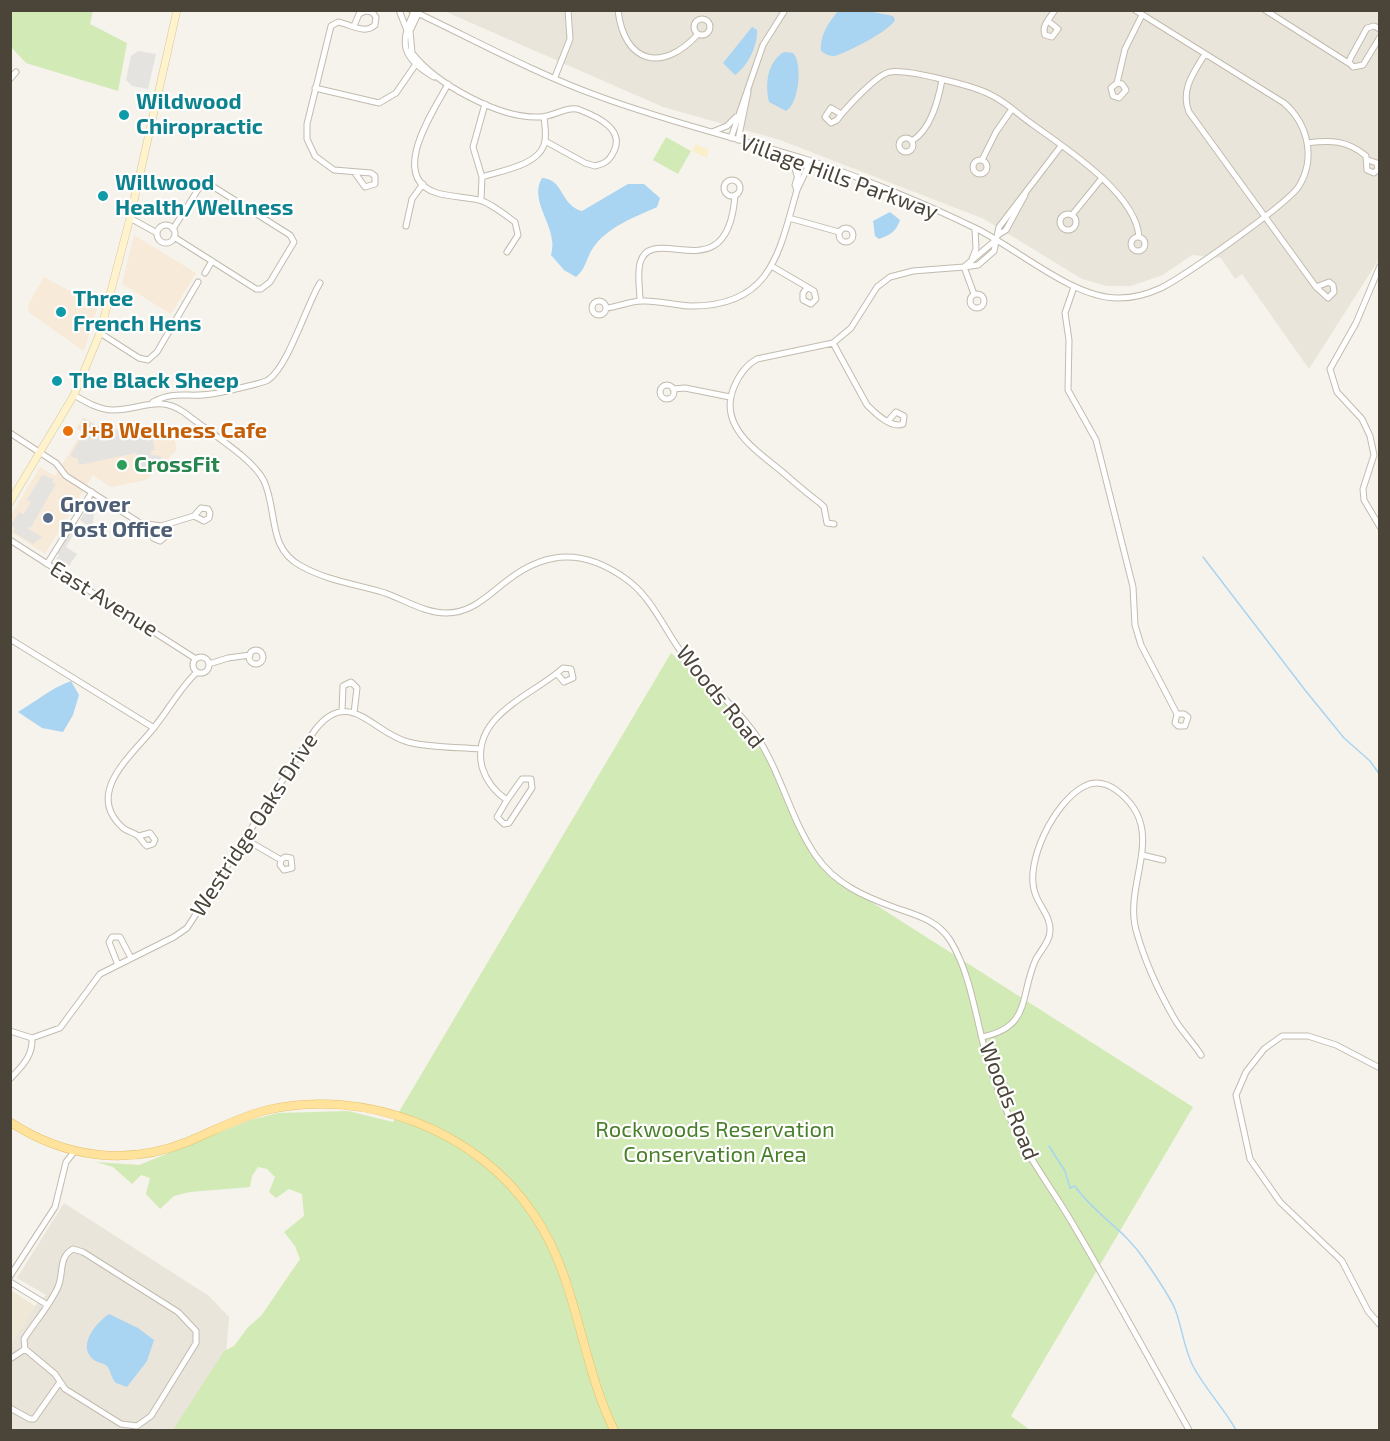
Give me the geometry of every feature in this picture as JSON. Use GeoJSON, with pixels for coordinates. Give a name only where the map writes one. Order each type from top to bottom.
{"type":"FeatureCollection","features":[{"type":"Feature","properties":{"kind":"main road"},"geometry":{"type":"LineString","coordinates":[[10,1122],[39,1139],[74,1152],[114,1156],[157,1152],[254,1114],[284,1107],[317,1104],[382,1112],[445,1136],[494,1169],[522,1198],[543,1228],[559,1261],[594,1386],[614,1431]]}},
{"type":"Feature","properties":{"kind":"street"},"geometry":{"type":"LineString","coordinates":[[10,502],[74,395],[100,333],[130,218],[177,10]]}},
{"type":"Feature","properties":{"kind":"street"},"geometry":{"type":"LineString","coordinates":[[354,26],[359,14],[364,10],[372,12],[376,17],[375,25],[370,29],[354,26],[338,22],[331,26],[306,132],[311,151],[321,162],[334,170],[355,173]]}},
{"type":"Feature","properties":{"kind":"street"},"geometry":{"type":"LineString","coordinates":[[399,10],[406,29],[406,50],[418,64],[448,84],[485,104],[522,116],[544,117],[570,109],[579,110],[609,126],[617,138],[609,159],[595,166],[545,141]]}},
{"type":"Feature","properties":{"kind":"street"},"geometry":{"type":"LineString","coordinates":[[555,77],[565,57],[570,39],[568,10]]}},
{"type":"Feature","properties":{"kind":"street"},"geometry":{"type":"LineString","coordinates":[[618,10],[622,36],[630,47],[642,54],[658,58],[672,56],[683,50],[698,34]]}},
{"type":"Feature","properties":{"kind":"street"},"geometry":{"type":"LineString","coordinates":[[731,138],[763,45],[785,10]]}},
{"type":"Feature","properties":{"kind":"street"},"geometry":{"type":"LineString","coordinates":[[1048,21],[1056,25],[1056,34],[1047,36],[1044,27],[1055,10]]}},
{"type":"Feature","properties":{"kind":"street"},"geometry":{"type":"LineString","coordinates":[[1135,10],[1284,103],[1301,121],[1307,143],[1331,141],[1345,143],[1364,154],[1368,160]]}},
{"type":"Feature","properties":{"kind":"street"},"geometry":{"type":"LineString","coordinates":[[1265,10],[1355,68],[1363,65],[1380,37]]}},
{"type":"Feature","properties":{"kind":"street"},"geometry":{"type":"LineString","coordinates":[[406,29],[414,12]]}},
{"type":"Feature","properties":{"kind":"street"},"geometry":{"type":"LineString","coordinates":[[414,12],[409,40],[411,53],[418,64]]}},
{"type":"Feature","properties":{"kind":"street","name":"Village Hills Parkway"},"geometry":{"type":"LineString","coordinates":[[414,12],[595,95],[807,160],[998,237],[1074,287],[1095,295],[1128,297],[1162,287],[1192,268],[1265,215],[1300,185],[1307,166],[1307,143]]}},
{"type":"Feature","properties":{"kind":"street"},"geometry":{"type":"LineString","coordinates":[[1117,83],[1125,49],[1142,15]]}},
{"type":"Feature","properties":{"kind":"street"},"geometry":{"type":"LineString","coordinates":[[1350,64],[1351,57],[1367,28],[1374,26],[1380,29]]}},
{"type":"Feature","properties":{"kind":"street"},"geometry":{"type":"LineString","coordinates":[[1205,54],[1187,87],[1187,106],[1316,287]]}},
{"type":"Feature","properties":{"kind":"street"},"geometry":{"type":"LineString","coordinates":[[315,88],[379,104],[391,97],[418,64]]}},
{"type":"Feature","properties":{"kind":"street"},"geometry":{"type":"LineString","coordinates":[[841,114],[877,79],[888,72],[904,71],[992,95],[1102,178],[1123,202],[1138,228],[1139,237]]}},
{"type":"Feature","properties":{"kind":"street"},"geometry":{"type":"LineString","coordinates":[[10,79],[16,72]]}},
{"type":"Feature","properties":{"kind":"street"},"geometry":{"type":"LineString","coordinates":[[912,141],[927,124],[938,100],[942,80]]}},
{"type":"Feature","properties":{"kind":"street"},"geometry":{"type":"LineString","coordinates":[[448,84],[417,141],[415,165],[423,184],[436,193],[481,200],[517,225],[518,235],[507,252]]}},
{"type":"Feature","properties":{"kind":"street"},"geometry":{"type":"LineString","coordinates":[[738,140],[748,90]]}},
{"type":"Feature","properties":{"kind":"street"},"geometry":{"type":"LineString","coordinates":[[481,200],[482,177],[473,147],[485,104]]}},
{"type":"Feature","properties":{"kind":"street"},"geometry":{"type":"LineString","coordinates":[[982,160],[996,132],[1012,110]]}},
{"type":"Feature","properties":{"kind":"street"},"geometry":{"type":"LineString","coordinates":[[712,132],[727,126],[737,116]]}},
{"type":"Feature","properties":{"kind":"street"},"geometry":{"type":"LineString","coordinates":[[482,177],[531,159],[543,147],[545,141],[544,117]]}},
{"type":"Feature","properties":{"kind":"street"},"geometry":{"type":"LineString","coordinates":[[834,524],[827,523],[824,507],[820,503],[741,438],[732,417],[730,397],[738,379],[750,362],[777,353],[833,343],[851,328],[877,287],[890,277],[913,271],[978,264],[995,248],[999,227],[1013,206],[1026,193],[1061,146]]}},
{"type":"Feature","properties":{"kind":"street"},"geometry":{"type":"LineString","coordinates":[[783,153],[794,164],[797,190]]}},
{"type":"Feature","properties":{"kind":"street"},"geometry":{"type":"LineString","coordinates":[[796,182],[801,167],[807,160]]}},
{"type":"Feature","properties":{"kind":"street"},"geometry":{"type":"LineString","coordinates":[[606,308],[640,301],[694,306],[726,302],[755,288],[773,267],[797,190],[807,169],[807,160]]}},
{"type":"Feature","properties":{"kind":"street"},"geometry":{"type":"LineString","coordinates":[[1072,215],[1102,178]]}},
{"type":"Feature","properties":{"kind":"street"},"geometry":{"type":"LineString","coordinates":[[209,184],[290,235],[294,242],[270,282],[261,289],[174,237],[173,229],[199,188],[209,184]]}},
{"type":"Feature","properties":{"kind":"street"},"geometry":{"type":"LineString","coordinates":[[406,226],[412,199],[423,184]]}},
{"type":"Feature","properties":{"kind":"street"},"geometry":{"type":"LineString","coordinates":[[640,301],[640,265],[647,252],[657,248],[700,251],[716,245],[727,230],[735,195]]}},
{"type":"Feature","properties":{"kind":"street"},"geometry":{"type":"LineString","coordinates":[[130,218],[157,233]]}},
{"type":"Feature","properties":{"kind":"street"},"geometry":{"type":"LineString","coordinates":[[789,218],[839,232]]}},
{"type":"Feature","properties":{"kind":"street"},"geometry":{"type":"LineString","coordinates":[[173,229],[163,225],[157,233],[158,239],[165,243],[174,237]]}},
{"type":"Feature","properties":{"kind":"street"},"geometry":{"type":"LineString","coordinates":[[971,260],[976,249],[975,228]]}},
{"type":"Feature","properties":{"kind":"street"},"geometry":{"type":"LineString","coordinates":[[964,267],[998,237]]}},
{"type":"Feature","properties":{"kind":"street"},"geometry":{"type":"LineString","coordinates":[[205,273],[212,261]]}},
{"type":"Feature","properties":{"kind":"street"},"geometry":{"type":"LineString","coordinates":[[1380,266],[1356,323],[1330,369],[1337,392],[1362,419],[1370,436],[1374,455],[1363,489],[1364,500],[1380,527]]}},
{"type":"Feature","properties":{"kind":"street"},"geometry":{"type":"LineString","coordinates":[[773,267],[810,289]]}},
{"type":"Feature","properties":{"kind":"street"},"geometry":{"type":"LineString","coordinates":[[964,267],[974,294]]}},
{"type":"Feature","properties":{"kind":"street"},"geometry":{"type":"LineString","coordinates":[[100,333],[139,358],[148,360],[157,352],[198,282]]}},
{"type":"Feature","properties":{"kind":"street"},"geometry":{"type":"LineString","coordinates":[[151,403],[169,394],[208,395],[269,380],[281,366],[320,283]]}},
{"type":"Feature","properties":{"kind":"street"},"geometry":{"type":"LineString","coordinates":[[1074,287],[1065,313],[1069,340],[1068,390],[1096,440],[1134,587],[1135,625],[1141,645],[1177,714]]}},
{"type":"Feature","properties":{"kind":"street"},"geometry":{"type":"LineString","coordinates":[[833,343],[865,402],[888,421],[896,425],[904,422],[901,412],[893,413],[888,421]]}},
{"type":"Feature","properties":{"kind":"street"},"geometry":{"type":"LineString","coordinates":[[673,389],[685,388],[730,397]]}},
{"type":"Feature","properties":{"kind":"street","name":"Woods Road"},"geometry":{"type":"LineString","coordinates":[[74,395],[99,408],[112,410],[151,403],[174,405],[252,464],[269,494],[278,544],[285,556],[320,576],[385,593],[427,610],[447,613],[483,602],[519,572],[553,556],[565,555],[588,559],[630,581],[649,603],[687,659],[755,733],[777,771],[814,854],[827,870],[843,884],[862,895],[933,922],[951,941],[973,997],[990,1067],[1027,1153],[1072,1222],[1189,1431]]}},
{"type":"Feature","properties":{"kind":"street"},"geometry":{"type":"LineString","coordinates":[[10,433],[56,463],[66,476],[140,523],[150,526],[167,525],[194,516]]}},
{"type":"Feature","properties":{"kind":"street"},"geometry":{"type":"LineString","coordinates":[[47,564],[92,492]]}},
{"type":"Feature","properties":{"kind":"street"},"geometry":{"type":"LineString","coordinates":[[150,526],[153,538],[160,541],[166,536],[167,525]]}},
{"type":"Feature","properties":{"kind":"street","name":"East Avenue"},"geometry":{"type":"LineString","coordinates":[[10,540],[196,658],[203,657],[209,664]]}},
{"type":"Feature","properties":{"kind":"street"},"geometry":{"type":"LineString","coordinates":[[10,639],[154,728]]}},
{"type":"Feature","properties":{"kind":"street"},"geometry":{"type":"LineString","coordinates":[[139,836],[123,828],[116,820],[110,806],[109,792],[116,771],[154,728],[179,690],[197,672],[206,671],[209,664],[228,658],[250,656]]}},
{"type":"Feature","properties":{"kind":"street"},"geometry":{"type":"LineString","coordinates":[[196,658],[193,665],[197,672]]}},
{"type":"Feature","properties":{"kind":"street"},"geometry":{"type":"LineString","coordinates":[[507,800],[495,789],[484,773],[482,749],[488,729],[497,717],[558,675]]}},
{"type":"Feature","properties":{"kind":"street"},"geometry":{"type":"LineString","coordinates":[[354,712],[357,688],[351,681],[344,686],[342,711],[354,712],[406,741],[482,749]]}},
{"type":"Feature","properties":{"kind":"street","name":"Westridge Oaks Drive"},"geometry":{"type":"LineString","coordinates":[[32,1038],[60,1028],[94,978],[174,937],[187,927],[321,722],[342,711]]}},
{"type":"Feature","properties":{"kind":"street"},"geometry":{"type":"LineString","coordinates":[[522,779],[531,779],[532,788],[509,823],[504,824],[497,817],[507,800],[522,779]]}},
{"type":"Feature","properties":{"kind":"street"},"geometry":{"type":"LineString","coordinates":[[982,1038],[1007,1028],[1018,1018],[1026,1001],[1031,974],[1050,937],[1050,925],[1035,893],[1033,873],[1044,834],[1066,801],[1091,783],[1103,783],[1127,800],[1140,820],[1144,833],[1134,914],[1137,933],[1175,1020],[1201,1055]]}},
{"type":"Feature","properties":{"kind":"street"},"geometry":{"type":"LineString","coordinates":[[245,839],[281,860]]}},
{"type":"Feature","properties":{"kind":"street"},"geometry":{"type":"LineString","coordinates":[[1142,855],[1163,860]]}},
{"type":"Feature","properties":{"kind":"street"},"geometry":{"type":"LineString","coordinates":[[118,965],[109,942],[112,937],[120,937],[131,958]]}},
{"type":"Feature","properties":{"kind":"street"},"geometry":{"type":"LineString","coordinates":[[10,1031],[32,1038],[28,1060],[13,1068],[10,1079]]}},
{"type":"Feature","properties":{"kind":"street"},"geometry":{"type":"LineString","coordinates":[[1380,1068],[1336,1045],[1308,1036],[1282,1035],[1264,1048],[1246,1072],[1236,1095],[1250,1159],[1280,1202],[1342,1261],[1368,1311],[1380,1325]]}},
{"type":"Feature","properties":{"kind":"street"},"geometry":{"type":"LineString","coordinates":[[10,1276],[55,1207],[66,1162],[74,1152]]}},
{"type":"Feature","properties":{"kind":"street"},"geometry":{"type":"LineString","coordinates":[[77,1249],[183,1316],[197,1336],[151,1416],[137,1426],[121,1424],[65,1389],[25,1349],[24,1339],[46,1304],[59,1285],[65,1255],[77,1249]]}},
{"type":"Feature","properties":{"kind":"street"},"geometry":{"type":"LineString","coordinates":[[10,1282],[46,1304]]}},
{"type":"Feature","properties":{"kind":"street"},"geometry":{"type":"LineString","coordinates":[[10,1359],[25,1349]]}},
{"type":"Feature","properties":{"kind":"street"},"geometry":{"type":"LineString","coordinates":[[10,1408],[34,1419],[60,1382]]}},
{"type":"Feature","properties":{"kind":"shaded area"},"geometry":{"type":"Polygon","coordinates":[[[444,11],[1379,11],[1379,259],[1309,369],[1242,274],[1235,279],[1221,258],[1192,255],[1163,275],[1131,286],[1107,286],[1082,279],[984,219],[780,140],[663,107],[444,11]]]}},
{"type":"Feature","properties":{"kind":"shaded area"},"geometry":{"type":"Polygon","coordinates":[[[138,51],[156,54],[148,89],[132,86],[126,80],[131,56],[138,51]]]}},
{"type":"Feature","properties":{"kind":"shaded area"},"geometry":{"type":"Polygon","coordinates":[[[134,235],[196,273],[171,314],[122,284],[134,235]]]}},
{"type":"Feature","properties":{"kind":"shaded area"},"geometry":{"type":"Polygon","coordinates":[[[44,277],[98,306],[84,351],[28,312],[29,303],[44,277]]]}},
{"type":"Feature","properties":{"kind":"shaded area"},"geometry":{"type":"Polygon","coordinates":[[[83,417],[106,430],[109,425],[116,429],[128,427],[129,431],[170,423],[177,450],[146,480],[111,487],[93,475],[45,554],[11,532],[10,517],[40,467],[55,476],[82,432],[76,428],[83,417]]]}},
{"type":"Feature","properties":{"kind":"shaded area"},"geometry":{"type":"Polygon","coordinates":[[[84,419],[106,431],[109,428],[114,431],[125,429],[127,433],[150,431],[155,450],[151,451],[151,455],[161,456],[162,461],[144,474],[136,453],[79,465],[78,459],[70,456],[84,432],[79,428],[84,419]]]}},
{"type":"Feature","properties":{"kind":"shaded area"},"geometry":{"type":"Polygon","coordinates":[[[42,475],[54,479],[52,482],[56,484],[31,527],[27,528],[42,537],[33,544],[13,532],[15,528],[11,525],[19,512],[24,514],[31,502],[27,500],[42,475]]]}},
{"type":"Feature","properties":{"kind":"shaded area"},"geometry":{"type":"Polygon","coordinates":[[[88,507],[94,513],[95,531],[80,520],[88,507]]]}},
{"type":"Feature","properties":{"kind":"shaded area"},"geometry":{"type":"Polygon","coordinates":[[[74,525],[78,527],[66,547],[77,554],[69,566],[56,559],[59,555],[57,553],[74,525]]]}},
{"type":"Feature","properties":{"kind":"shaded area"},"geometry":{"type":"Polygon","coordinates":[[[64,1203],[209,1296],[229,1317],[226,1356],[178,1430],[11,1430],[10,1345],[35,1306],[46,1295],[17,1278],[64,1203]]]}},
{"type":"Feature","properties":{"kind":"shaded area"},"geometry":{"type":"Polygon","coordinates":[[[11,1290],[35,1306],[11,1345],[11,1290]]]}},
{"type":"Feature","properties":{"kind":"green space"},"geometry":{"type":"Polygon","coordinates":[[[10,11],[93,11],[90,24],[127,43],[118,91],[26,63],[11,47],[10,11]]]}},
{"type":"Feature","properties":{"kind":"green space"},"geometry":{"type":"Polygon","coordinates":[[[666,137],[691,151],[678,174],[653,160],[666,137]]]}},
{"type":"Feature","properties":{"kind":"green space","name":"Rockwoods Reservation Conservation Area"},"geometry":{"type":"Polygon","coordinates":[[[671,653],[716,689],[777,771],[818,864],[843,884],[1193,1107],[1011,1416],[1030,1430],[173,1430],[224,1351],[234,1346],[248,1327],[261,1316],[300,1259],[295,1246],[284,1232],[304,1216],[302,1194],[289,1189],[276,1198],[269,1192],[275,1177],[267,1169],[258,1167],[252,1176],[250,1187],[190,1192],[174,1196],[160,1209],[146,1194],[150,1178],[141,1175],[132,1184],[113,1167],[96,1162],[139,1165],[251,1120],[278,1113],[348,1111],[393,1122],[671,653]]]}},
{"type":"Feature","properties":{"kind":"sand"},"geometry":{"type":"Polygon","coordinates":[[[696,144],[708,150],[707,158],[692,151],[696,144]]]}},
{"type":"Feature","properties":{"kind":"water"},"geometry":{"type":"Polygon","coordinates":[[[838,11],[868,11],[893,16],[895,20],[885,30],[867,41],[840,54],[830,56],[821,51],[822,39],[838,11]]]}},
{"type":"Feature","properties":{"kind":"water"},"geometry":{"type":"Polygon","coordinates":[[[752,27],[757,30],[754,48],[748,61],[735,75],[723,63],[752,27]]]}},
{"type":"Feature","properties":{"kind":"water"},"geometry":{"type":"Polygon","coordinates":[[[784,52],[793,53],[799,74],[797,92],[786,111],[769,102],[767,88],[771,67],[778,56],[784,52]]]}},
{"type":"Feature","properties":{"kind":"water"},"geometry":{"type":"Polygon","coordinates":[[[542,178],[549,179],[559,187],[570,203],[582,211],[628,184],[644,184],[660,198],[657,207],[622,223],[606,234],[591,252],[576,277],[564,270],[551,255],[551,232],[538,193],[542,178]]]}},
{"type":"Feature","properties":{"kind":"water"},"geometry":{"type":"Polygon","coordinates":[[[890,212],[900,220],[892,232],[879,239],[875,236],[873,221],[890,212]]]}},
{"type":"Feature","properties":{"kind":"water"},"geometry":{"type":"Polygon","coordinates":[[[71,681],[79,695],[73,715],[63,732],[42,728],[18,712],[51,691],[71,681]]]}},
{"type":"Feature","properties":{"kind":"water"},"geometry":{"type":"Polygon","coordinates":[[[109,1314],[138,1328],[154,1340],[147,1361],[127,1387],[116,1383],[107,1366],[94,1360],[87,1348],[90,1335],[109,1314]]]}},
{"type":"Feature","properties":{"kind":"waterway"},"geometry":{"type":"LineString","coordinates":[[1203,557],[1305,690],[1344,738],[1370,761],[1380,775]]}},
{"type":"Feature","properties":{"kind":"waterway"},"geometry":{"type":"LineString","coordinates":[[1049,1146],[1065,1171],[1070,1188],[1075,1186],[1091,1205],[1128,1239],[1156,1277],[1175,1309],[1193,1366],[1236,1430]]}},
{"type":"Feature","properties":{"kind":"place","name":"Wildwood Chiropractic"},"geometry":{"type":"Point","coordinates":[124,115]}},
{"type":"Feature","properties":{"kind":"place","name":"Willwood Health/Wellness"},"geometry":{"type":"Point","coordinates":[103,196]}},
{"type":"Feature","properties":{"kind":"place","name":"Three French Hens"},"geometry":{"type":"Point","coordinates":[61,312]}},
{"type":"Feature","properties":{"kind":"place","name":"The Black Sheep"},"geometry":{"type":"Point","coordinates":[57,381]}},
{"type":"Feature","properties":{"kind":"place","name":"J+B Wellness Cafe"},"geometry":{"type":"Point","coordinates":[68,431]}},
{"type":"Feature","properties":{"kind":"place","name":"CrossFit"},"geometry":{"type":"Point","coordinates":[122,465]}},
{"type":"Feature","properties":{"kind":"place","name":"Grover Post Office"},"geometry":{"type":"Point","coordinates":[48,518]}}]}
